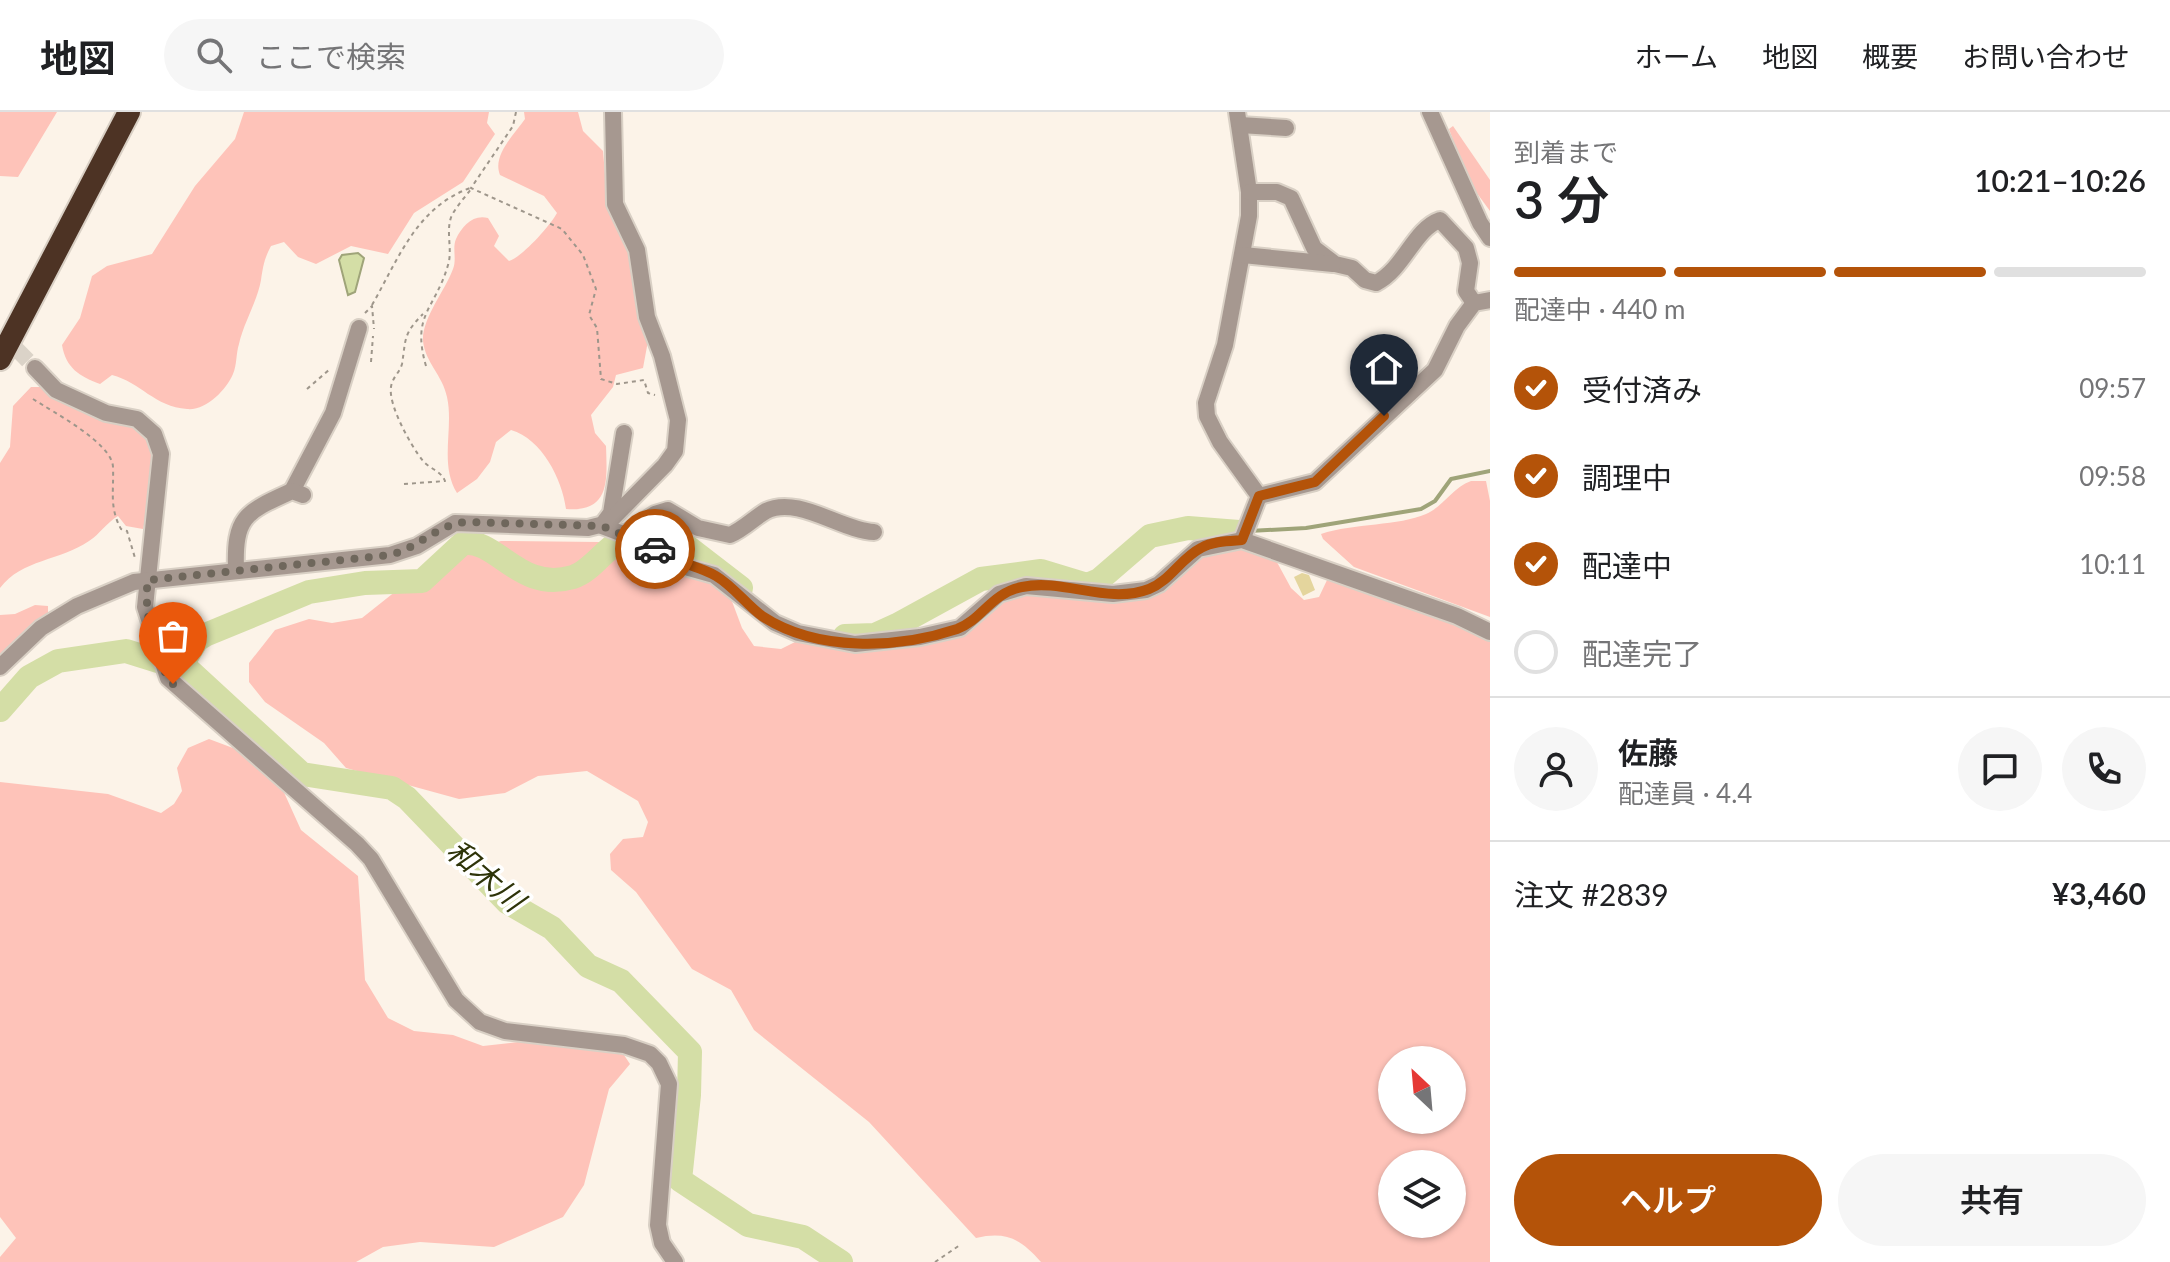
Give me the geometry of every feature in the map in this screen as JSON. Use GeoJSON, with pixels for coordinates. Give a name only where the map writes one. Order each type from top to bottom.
{"type":"FeatureCollection","features":[{"type":"Feature","properties":{"kind":"highway"},"geometry":{"type":"LineString","coordinates":[[0,359],[129,112]]}},
{"type":"Feature","properties":{"kind":"street"},"geometry":{"type":"LineString","coordinates":[[602,526],[665,465],[675,451],[678,420],[672,389],[647,317],[637,250],[615,204],[613,112]]}},
{"type":"Feature","properties":{"kind":"street"},"geometry":{"type":"LineString","coordinates":[[1430,112],[1480,223],[1490,238]]}},
{"type":"Feature","properties":{"kind":"street"},"geometry":{"type":"LineString","coordinates":[[1259,496],[1220,442],[1207,416],[1206,403],[1223,356],[1243,255],[1249,192],[1238,119],[1286,128]]}},
{"type":"Feature","properties":{"kind":"street"},"geometry":{"type":"LineString","coordinates":[[1249,192],[1277,192],[1291,198],[1309,242],[1335,264]]}},
{"type":"Feature","properties":{"kind":"street"},"geometry":{"type":"LineString","coordinates":[[1243,255],[1335,264],[1352,268],[1365,280],[1376,283],[1401,264],[1428,226],[1440,220],[1466,248],[1470,263],[1466,291],[1482,301],[1457,326],[1435,370],[1315,482],[1259,496]]}},
{"type":"Feature","properties":{"kind":"street"},"geometry":{"type":"LineString","coordinates":[[236,570],[235,548],[242,519],[249,510],[298,493],[333,413],[359,328]]}},
{"type":"Feature","properties":{"kind":"street"},"geometry":{"type":"LineString","coordinates":[[35,368],[56,390],[106,413],[137,419],[154,434],[161,454],[141,581],[145,607],[165,672],[173,684],[371,859],[456,1000],[474,1017],[505,1031],[624,1045],[650,1054],[659,1063],[669,1084],[658,1225],[662,1243],[673,1261]]}},
{"type":"Feature","properties":{"kind":"street"},"geometry":{"type":"LineString","coordinates":[[602,526],[611,513],[624,433]]}},
{"type":"Feature","properties":{"kind":"street"},"geometry":{"type":"LineString","coordinates":[[1244,534],[1259,496]]}},
{"type":"Feature","properties":{"kind":"street"},"geometry":{"type":"LineString","coordinates":[[623,535],[655,514],[668,510],[698,528],[730,535],[767,511],[778,508],[793,508],[844,527],[874,532]]}},
{"type":"Feature","properties":{"kind":"street"},"geometry":{"type":"LineString","coordinates":[[0,667],[41,628],[77,606],[141,581],[398,553],[455,523],[602,526],[650,546],[689,568],[714,575],[775,623],[798,633],[855,644],[920,637],[960,628],[999,594],[1026,586],[1113,594],[1146,590],[1159,584],[1198,549],[1244,534],[1457,616],[1490,632]]}},
{"type":"Feature","properties":{"kind":"path"},"geometry":{"type":"LineString","coordinates":[[404,484],[445,481],[420,456],[398,420],[391,386],[402,365],[404,338],[423,314],[448,266],[452,216],[513,126],[516,112]]}},
{"type":"Feature","properties":{"kind":"path"},"geometry":{"type":"LineString","coordinates":[[372,306],[419,222],[433,207],[472,188]]}},
{"type":"Feature","properties":{"kind":"path"},"geometry":{"type":"LineString","coordinates":[[472,188],[562,229],[583,255],[596,289],[589,315],[597,328],[601,379],[617,384],[644,380],[651,395],[672,389]]}},
{"type":"Feature","properties":{"kind":"path"},"geometry":{"type":"LineString","coordinates":[[423,314],[420,343],[426,366]]}},
{"type":"Feature","properties":{"kind":"path"},"geometry":{"type":"LineString","coordinates":[[33,399],[103,446],[114,464],[110,495],[116,520],[121,529],[127,531],[141,581]]}},
{"type":"Feature","properties":{"kind":"path"},"geometry":{"type":"LineString","coordinates":[[935,1262],[960,1245]]}},
{"type":"Feature","properties":{"kind":"shaded area"},"geometry":{"type":"Polygon","coordinates":[[[0,112],[57,112],[18,177],[0,176],[0,112]]]}},
{"type":"Feature","properties":{"kind":"shaded area"},"geometry":{"type":"Polygon","coordinates":[[[244,112],[489,112],[487,123],[495,134],[463,182],[414,213],[388,254],[351,246],[316,264],[298,257],[284,242],[271,246],[257,296],[241,336],[233,374],[220,393],[208,403],[194,409],[176,407],[122,378],[112,375],[100,384],[80,374],[70,365],[62,345],[80,318],[92,276],[107,266],[152,254],[195,186],[235,139],[244,112]]]}},
{"type":"Feature","properties":{"kind":"shaded area"},"geometry":{"type":"Polygon","coordinates":[[[524,112],[578,112],[583,131],[603,151],[607,197],[630,248],[648,341],[643,368],[616,375],[613,387],[591,415],[595,433],[606,446],[606,481],[599,500],[581,509],[566,509],[560,485],[549,462],[532,442],[511,430],[496,442],[490,462],[477,479],[457,493],[449,470],[447,397],[424,349],[426,323],[453,269],[454,246],[465,226],[473,219],[488,218],[499,236],[494,246],[509,261],[535,240],[557,213],[544,196],[500,175],[501,153],[525,119],[524,112]]]}},
{"type":"Feature","properties":{"kind":"shaded area"},"geometry":{"type":"Polygon","coordinates":[[[1453,126],[1490,180],[1490,211],[1468,181],[1449,129],[1453,126]]]}},
{"type":"Feature","properties":{"kind":"shaded area"},"geometry":{"type":"Polygon","coordinates":[[[358,253],[364,258],[355,292],[348,295],[339,260],[342,255],[358,253]]]}},
{"type":"Feature","properties":{"kind":"shaded area"},"geometry":{"type":"Polygon","coordinates":[[[31,387],[46,387],[107,422],[137,426],[151,451],[149,498],[143,529],[126,526],[118,516],[78,548],[19,571],[0,588],[0,463],[10,447],[13,406],[31,387]]]}},
{"type":"Feature","properties":{"kind":"shaded area"},"geometry":{"type":"Polygon","coordinates":[[[1471,481],[1486,481],[1490,501],[1490,617],[1354,567],[1321,534],[1415,518],[1426,514],[1471,481]]]}},
{"type":"Feature","properties":{"kind":"shaded area"},"geometry":{"type":"Polygon","coordinates":[[[501,541],[599,542],[714,581],[730,596],[742,628],[754,646],[781,649],[801,639],[907,646],[1004,598],[1027,594],[1118,602],[1158,592],[1176,580],[1200,556],[1245,546],[1272,553],[1291,588],[1304,600],[1319,597],[1328,578],[1381,594],[1490,638],[1490,1262],[1041,1262],[1020,1242],[1004,1236],[976,1238],[869,1122],[754,1030],[731,990],[692,969],[636,892],[611,870],[610,854],[623,839],[643,837],[648,822],[638,801],[587,771],[538,776],[505,793],[459,799],[346,768],[324,743],[265,702],[249,682],[249,663],[275,630],[309,619],[332,623],[362,618],[396,591],[463,551],[501,541]]]}},
{"type":"Feature","properties":{"kind":"shaded area"},"geometry":{"type":"Polygon","coordinates":[[[35,605],[48,606],[48,613],[36,620],[0,656],[0,615],[15,614],[35,605]]]}},
{"type":"Feature","properties":{"kind":"shaded area"},"geometry":{"type":"Polygon","coordinates":[[[209,739],[233,748],[259,765],[282,788],[301,830],[358,876],[365,980],[388,1018],[414,1031],[453,1035],[483,1046],[518,1042],[622,1052],[630,1064],[609,1089],[584,1185],[563,1217],[494,1247],[420,1242],[383,1247],[356,1262],[0,1262],[0,1257],[16,1238],[0,1217],[0,782],[108,794],[161,813],[174,804],[182,791],[177,768],[188,748],[209,739]]]}},
{"type":"Feature","properties":{"kind":"building"},"geometry":{"type":"Polygon","coordinates":[[[1302,573],[1309,575],[1315,590],[1303,596],[1294,577],[1302,573]]]}},
{"type":"Feature","properties":{"kind":"waterway"},"geometry":{"type":"LineString","coordinates":[[1249,531],[1306,528],[1421,509],[1435,501],[1451,479],[1490,471]]}},
{"type":"Feature","properties":{"kind":"waterway"},"geometry":{"type":"LineString","coordinates":[[845,636],[875,635],[981,579],[1041,571],[1087,585],[1099,580],[1150,536],[1188,528],[1239,532]]}},
{"type":"Feature","properties":{"kind":"waterway"},"geometry":{"type":"LineString","coordinates":[[180,668],[197,640],[205,635],[309,592],[365,583],[422,581],[463,543],[487,549],[538,578],[554,580],[580,574],[623,539],[644,547],[680,541],[741,588]]}},
{"type":"Feature","properties":{"kind":"waterway","name":"和木川"},"geometry":{"type":"LineString","coordinates":[[0,710],[29,677],[58,661],[126,651],[190,671],[302,774],[392,788],[407,798],[507,902],[552,928],[588,966],[621,981],[690,1052],[680,1180],[748,1225],[803,1237],[841,1262]]}},
{"type":"Feature","properties":{"kind":"tunnel"},"geometry":{"type":"LineString","coordinates":[[0,332],[35,368]]}},
{"type":"Feature","properties":{"kind":"way so far"},"geometry":{"type":"LineString","coordinates":[[173,684],[165,672],[147,617],[145,596],[148,580],[390,555],[417,546],[447,525],[465,522],[588,528],[602,526],[655,549]]}},
{"type":"Feature","properties":{"kind":"route"},"geometry":{"type":"LineString","coordinates":[[655,549],[689,568],[714,575],[760,614],[798,633],[831,642],[855,644],[920,637],[960,628],[999,594],[1026,586],[1113,594],[1146,590],[1159,584],[1198,549],[1209,544],[1242,540],[1259,496],[1301,488],[1315,482],[1384,416]]}}]}
